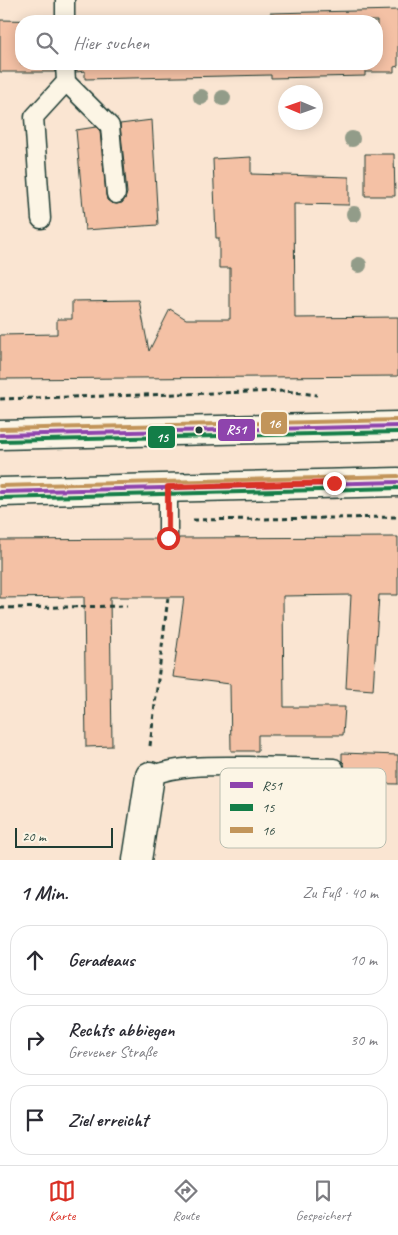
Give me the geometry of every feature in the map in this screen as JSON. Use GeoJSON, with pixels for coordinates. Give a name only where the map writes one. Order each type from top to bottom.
{"type":"FeatureCollection","features":[{"type":"Feature","properties":{"kind":"main road"},"geometry":{"type":"LineString","coordinates":[[0,435],[398,426]]}},
{"type":"Feature","properties":{"kind":"main road"},"geometry":{"type":"LineString","coordinates":[[0,492],[398,482]]}},
{"type":"Feature","properties":{"kind":"main road"},"geometry":{"type":"LineString","coordinates":[[137,860],[150,776]]}},
{"type":"Feature","properties":{"kind":"lane"},"geometry":{"type":"LineString","coordinates":[[65,0],[65,15]]}},
{"type":"Feature","properties":{"kind":"lane"},"geometry":{"type":"LineString","coordinates":[[65,70],[66,82],[110,126],[116,194]]}},
{"type":"Feature","properties":{"kind":"lane"},"geometry":{"type":"LineString","coordinates":[[41,219],[34,117],[66,82]]}},
{"type":"Feature","properties":{"kind":"lane"},"geometry":{"type":"LineString","coordinates":[[168,487],[168,538]]}},
{"type":"Feature","properties":{"kind":"lane"},"geometry":{"type":"LineString","coordinates":[[150,776],[180,768],[211,766],[334,768]]}},
{"type":"Feature","properties":{"kind":"path"},"geometry":{"type":"LineString","coordinates":[[0,399],[285,391],[320,396]]}},
{"type":"Feature","properties":{"kind":"path"},"geometry":{"type":"LineString","coordinates":[[168,521],[398,517]]}},
{"type":"Feature","properties":{"kind":"path"},"geometry":{"type":"LineString","coordinates":[[150,742],[168,597]]}},
{"type":"Feature","properties":{"kind":"path"},"geometry":{"type":"LineString","coordinates":[[0,608],[127,606]]}},
{"type":"Feature","properties":{"kind":"building"},"geometry":{"type":"Polygon","coordinates":[[[398,10],[398,66],[394,67],[394,72],[365,72],[365,76],[271,78],[271,75],[85,79],[85,71],[76,72],[76,70],[383,70],[383,15],[270,15],[270,13],[398,10]]]}},
{"type":"Feature","properties":{"kind":"building"},"geometry":{"type":"Polygon","coordinates":[[[0,20],[15,20],[15,70],[55,70],[55,72],[0,72],[0,20]]]}},
{"type":"Feature","properties":{"kind":"building"},"geometry":{"type":"Polygon","coordinates":[[[152,120],[158,225],[85,230],[76,130],[96,127],[100,131],[107,200],[117,204],[122,203],[127,193],[120,124],[152,120]]]}},
{"type":"Feature","properties":{"kind":"building"},"geometry":{"type":"Polygon","coordinates":[[[365,154],[394,154],[395,196],[365,196],[365,154]]]}},
{"type":"Feature","properties":{"kind":"building"},"geometry":{"type":"Polygon","coordinates":[[[251,157],[251,174],[349,177],[349,205],[294,204],[295,318],[398,317],[398,376],[0,379],[0,335],[57,334],[57,319],[72,319],[72,301],[139,300],[149,351],[170,309],[186,319],[230,319],[230,268],[219,268],[219,238],[216,238],[213,159],[251,157]]]}},
{"type":"Feature","properties":{"kind":"building"},"geometry":{"type":"Polygon","coordinates":[[[398,537],[398,595],[379,595],[373,690],[346,688],[351,595],[283,596],[284,707],[345,707],[343,735],[258,735],[258,751],[231,751],[230,684],[173,677],[184,597],[110,597],[112,746],[86,747],[84,597],[0,598],[0,540],[157,539],[162,548],[168,550],[177,545],[179,538],[398,537]]]}},
{"type":"Feature","properties":{"kind":"building"},"geometry":{"type":"Polygon","coordinates":[[[342,753],[398,755],[398,784],[386,784],[386,768],[345,768],[342,753]]]}},
{"type":"Feature","properties":{"kind":"transit line","name":"16"},"geometry":{"type":"LineString","coordinates":[[0,429],[398,420]]}},
{"type":"Feature","properties":{"kind":"transit line","name":"R51"},"geometry":{"type":"LineString","coordinates":[[0,435],[398,426]]}},
{"type":"Feature","properties":{"kind":"transit line","name":"15"},"geometry":{"type":"LineString","coordinates":[[0,441],[398,432]]}},
{"type":"Feature","properties":{"kind":"transit line","name":"16"},"geometry":{"type":"LineString","coordinates":[[0,486],[398,476]]}},
{"type":"Feature","properties":{"kind":"transit line","name":"R51"},"geometry":{"type":"LineString","coordinates":[[0,492],[398,482]]}},
{"type":"Feature","properties":{"kind":"transit line","name":"15"},"geometry":{"type":"LineString","coordinates":[[0,498],[398,488]]}},
{"type":"Feature","properties":{"kind":"route"},"geometry":{"type":"LineString","coordinates":[[168,538],[168,487],[334,483]]}}]}
